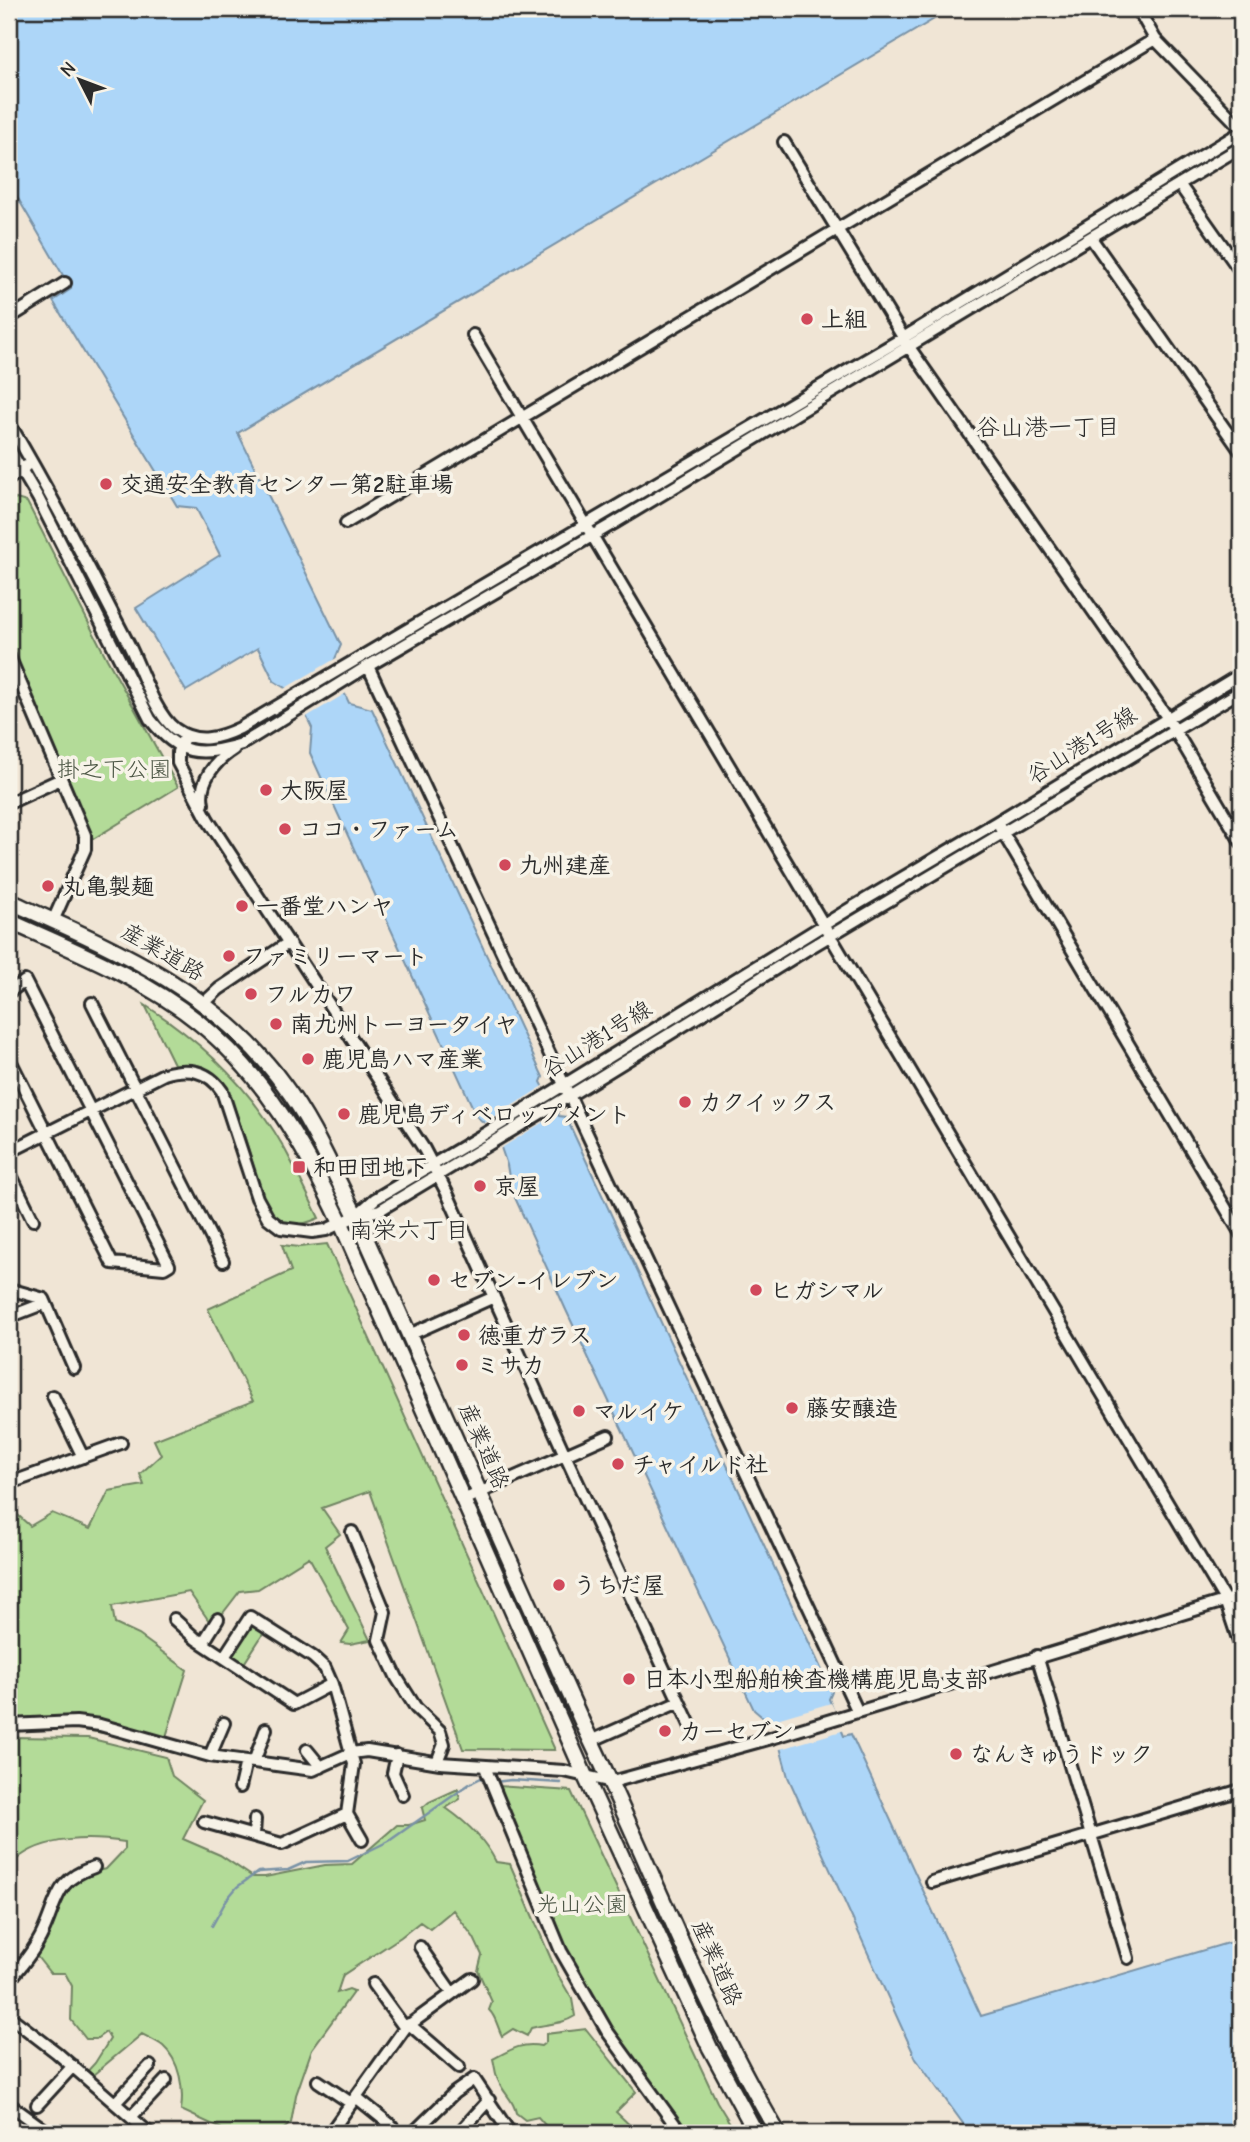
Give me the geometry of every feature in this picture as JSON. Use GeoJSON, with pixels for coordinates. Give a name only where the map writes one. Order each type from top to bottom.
{"type":"FeatureCollection","features":[{"type":"Feature","properties":{"kind":"main road","name":"産業道路"},"geometry":{"type":"LineString","coordinates":[[9,901],[136,960],[204,1003],[250,1044],[285,1086],[308,1122],[356,1216],[723,2032],[747,2082],[778,2133]]}},
{"type":"Feature","properties":{"kind":"main road","name":"産業道路"},"geometry":{"type":"LineString","coordinates":[[9,921],[90,959],[174,1004],[211,1034],[256,1080],[288,1123],[341,1223],[585,1776],[710,2049],[756,2133]]}},
{"type":"Feature","properties":{"kind":"street"},"geometry":{"type":"LineString","coordinates":[[208,820],[201,793],[206,779],[226,754],[368,666],[593,535],[906,343],[1241,130],[1155,39],[1138,9]]}},
{"type":"Feature","properties":{"kind":"street"},"geometry":{"type":"LineString","coordinates":[[345,523],[1155,39]]}},
{"type":"Feature","properties":{"kind":"street"},"geometry":{"type":"LineString","coordinates":[[784,142],[906,343],[1167,717],[1241,842]]}},
{"type":"Feature","properties":{"kind":"street"},"geometry":{"type":"LineString","coordinates":[[9,423],[49,492],[112,612],[160,711],[176,729],[186,735],[210,739],[223,736],[348,665],[586,523],[1091,238],[1241,147]]}},
{"type":"Feature","properties":{"kind":"street"},"geometry":{"type":"LineString","coordinates":[[1180,184],[1241,272]]}},
{"type":"Feature","properties":{"kind":"street"},"geometry":{"type":"LineString","coordinates":[[1091,238],[1239,449],[1241,448]]}},
{"type":"Feature","properties":{"kind":"street"},"geometry":{"type":"LineString","coordinates":[[9,318],[65,283]]}},
{"type":"Feature","properties":{"kind":"street"},"geometry":{"type":"LineString","coordinates":[[473,335],[1225,1600],[1241,1648]]}},
{"type":"Feature","properties":{"kind":"street"},"geometry":{"type":"LineString","coordinates":[[9,449],[16,467],[38,498],[150,719],[163,736],[181,747],[202,753],[242,744]]}},
{"type":"Feature","properties":{"kind":"street"},"geometry":{"type":"LineString","coordinates":[[9,479],[16,467],[29,461]]}},
{"type":"Feature","properties":{"kind":"street"},"geometry":{"type":"LineString","coordinates":[[9,656],[14,682],[61,779],[86,842],[53,921]]}},
{"type":"Feature","properties":{"kind":"street"},"geometry":{"type":"LineString","coordinates":[[368,666],[856,1710]]}},
{"type":"Feature","properties":{"kind":"street","name":"谷山港1号線"},"geometry":{"type":"LineString","coordinates":[[488,1139],[549,1094],[824,924],[1241,674]]}},
{"type":"Feature","properties":{"kind":"street","name":"谷山港1号線"},"geometry":{"type":"LineString","coordinates":[[9,1152],[164,1074],[192,1070],[204,1073],[218,1086],[227,1101],[257,1198],[268,1218],[281,1228],[300,1232],[326,1230],[356,1216],[375,1199],[435,1170],[556,1104],[831,935],[1241,691]]}},
{"type":"Feature","properties":{"kind":"street"},"geometry":{"type":"LineString","coordinates":[[186,735],[178,752],[178,764],[208,820],[435,1170],[691,1727]]}},
{"type":"Feature","properties":{"kind":"street"},"geometry":{"type":"LineString","coordinates":[[9,803],[61,779]]}},
{"type":"Feature","properties":{"kind":"street"},"geometry":{"type":"LineString","coordinates":[[997,822],[1241,1234]]}},
{"type":"Feature","properties":{"kind":"street"},"geometry":{"type":"LineString","coordinates":[[204,1003],[219,989],[288,943]]}},
{"type":"Feature","properties":{"kind":"street"},"geometry":{"type":"LineString","coordinates":[[9,992],[25,981],[169,1265],[164,1268],[112,1263],[9,1058]]}},
{"type":"Feature","properties":{"kind":"street"},"geometry":{"type":"LineString","coordinates":[[92,1003],[223,1261]]}},
{"type":"Feature","properties":{"kind":"street"},"geometry":{"type":"LineString","coordinates":[[9,1171],[33,1220]]}},
{"type":"Feature","properties":{"kind":"street"},"geometry":{"type":"LineString","coordinates":[[9,1289],[44,1299],[74,1368]]}},
{"type":"Feature","properties":{"kind":"street"},"geometry":{"type":"LineString","coordinates":[[408,1335],[494,1297]]}},
{"type":"Feature","properties":{"kind":"street"},"geometry":{"type":"LineString","coordinates":[[9,1317],[46,1303]]}},
{"type":"Feature","properties":{"kind":"street"},"geometry":{"type":"LineString","coordinates":[[53,1396],[83,1457]]}},
{"type":"Feature","properties":{"kind":"street"},"geometry":{"type":"LineString","coordinates":[[463,1500],[608,1436]]}},
{"type":"Feature","properties":{"kind":"street"},"geometry":{"type":"LineString","coordinates":[[9,1468],[16,1481],[121,1443]]}},
{"type":"Feature","properties":{"kind":"street"},"geometry":{"type":"LineString","coordinates":[[352,1532],[386,1612],[379,1640],[397,1678],[416,1708],[440,1731],[444,1744],[437,1762]]}},
{"type":"Feature","properties":{"kind":"street"},"geometry":{"type":"LineString","coordinates":[[9,1725],[64,1722],[100,1726],[210,1756],[313,1770],[351,1753],[367,1751],[437,1762],[488,1775],[564,1771],[612,1782],[768,1739],[856,1710],[1241,1596]]}},
{"type":"Feature","properties":{"kind":"street"},"geometry":{"type":"LineString","coordinates":[[224,1657],[250,1617],[326,1668],[354,1764],[347,1814],[362,1840]]}},
{"type":"Feature","properties":{"kind":"street"},"geometry":{"type":"LineString","coordinates":[[174,1619],[202,1643],[294,1704],[332,1684]]}},
{"type":"Feature","properties":{"kind":"street"},"geometry":{"type":"LineString","coordinates":[[202,1643],[218,1619]]}},
{"type":"Feature","properties":{"kind":"street"},"geometry":{"type":"LineString","coordinates":[[1037,1656],[1128,1958]]}},
{"type":"Feature","properties":{"kind":"street"},"geometry":{"type":"LineString","coordinates":[[591,1741],[680,1702]]}},
{"type":"Feature","properties":{"kind":"street"},"geometry":{"type":"LineString","coordinates":[[210,1756],[224,1723]]}},
{"type":"Feature","properties":{"kind":"street"},"geometry":{"type":"LineString","coordinates":[[240,1787],[266,1729]]}},
{"type":"Feature","properties":{"kind":"street"},"geometry":{"type":"LineString","coordinates":[[307,1751],[321,1767]]}},
{"type":"Feature","properties":{"kind":"street"},"geometry":{"type":"LineString","coordinates":[[397,1755],[393,1773],[403,1795]]}},
{"type":"Feature","properties":{"kind":"street"},"geometry":{"type":"LineString","coordinates":[[488,1775],[561,1951],[607,2031],[681,2133]]}},
{"type":"Feature","properties":{"kind":"street"},"geometry":{"type":"LineString","coordinates":[[932,1882],[1241,1790]]}},
{"type":"Feature","properties":{"kind":"street"},"geometry":{"type":"LineString","coordinates":[[204,1822],[282,1844],[347,1814]]}},
{"type":"Feature","properties":{"kind":"street"},"geometry":{"type":"LineString","coordinates":[[254,1835],[255,1818]]}},
{"type":"Feature","properties":{"kind":"street"},"geometry":{"type":"LineString","coordinates":[[10,1976],[43,1932],[55,1896],[64,1884],[75,1873],[93,1867]]}},
{"type":"Feature","properties":{"kind":"street"},"geometry":{"type":"LineString","coordinates":[[420,1947],[452,1993]]}},
{"type":"Feature","properties":{"kind":"street"},"geometry":{"type":"LineString","coordinates":[[330,2133],[407,2026],[472,1979]]}},
{"type":"Feature","properties":{"kind":"street"},"geometry":{"type":"LineString","coordinates":[[373,1984],[407,2026],[459,2067]]}},
{"type":"Feature","properties":{"kind":"street"},"geometry":{"type":"LineString","coordinates":[[9,2016],[73,2066],[149,2133]]}},
{"type":"Feature","properties":{"kind":"street"},"geometry":{"type":"LineString","coordinates":[[37,2105],[73,2066]]}},
{"type":"Feature","properties":{"kind":"street"},"geometry":{"type":"LineString","coordinates":[[115,2103],[150,2066]]}},
{"type":"Feature","properties":{"kind":"street"},"geometry":{"type":"LineString","coordinates":[[413,2133],[454,2093],[474,2079],[510,2133]]}},
{"type":"Feature","properties":{"kind":"street"},"geometry":{"type":"LineString","coordinates":[[131,2117],[166,2080]]}},
{"type":"Feature","properties":{"kind":"street"},"geometry":{"type":"LineString","coordinates":[[318,2081],[354,2100],[392,2126]]}},
{"type":"Feature","properties":{"kind":"street"},"geometry":{"type":"LineString","coordinates":[[459,2133],[489,2100]]}},
{"type":"Feature","properties":{"kind":"street"},"geometry":{"type":"LineString","coordinates":[[9,2104],[49,2133]]}},
{"type":"Feature","properties":{"kind":"street"},"geometry":{"type":"LineString","coordinates":[[29,2133],[38,2124]]}},
{"type":"Feature","properties":{"kind":"green space","name":"掛之下公園"},"geometry":{"type":"Polygon","coordinates":[[[9,497],[27,502],[107,659],[178,787],[93,839],[9,640],[9,497]]]}},
{"type":"Feature","properties":{"kind":"green space"},"geometry":{"type":"Polygon","coordinates":[[[145,1005],[205,1050],[240,1085],[283,1146],[319,1218],[298,1225],[280,1220],[268,1210],[242,1130],[225,1089],[214,1074],[201,1066],[174,1064],[145,1005]]]}},
{"type":"Feature","properties":{"kind":"green space"},"geometry":{"type":"Polygon","coordinates":[[[327,1244],[555,1750],[463,1749],[370,1491],[322,1508],[340,1534],[325,1546],[370,1640],[341,1643],[349,1630],[309,1557],[258,1589],[240,1591],[223,1613],[209,1621],[189,1592],[112,1606],[115,1624],[139,1635],[187,1670],[164,1743],[79,1729],[9,1725],[9,1507],[30,1526],[52,1513],[90,1529],[109,1491],[144,1485],[140,1474],[161,1455],[154,1440],[253,1401],[208,1309],[291,1271],[282,1245],[299,1247],[327,1244]]]}},
{"type":"Feature","properties":{"kind":"green space"},"geometry":{"type":"Polygon","coordinates":[[[254,1624],[265,1631],[243,1665],[233,1658],[232,1653],[254,1624]]]}},
{"type":"Feature","properties":{"kind":"green space"},"geometry":{"type":"Polygon","coordinates":[[[9,1737],[88,1738],[166,1757],[172,1776],[203,1800],[183,1839],[220,1855],[253,1877],[325,1865],[352,1864],[397,1825],[409,1825],[425,1820],[422,1808],[458,1789],[460,1799],[446,1808],[474,1832],[496,1862],[510,1864],[558,1975],[572,1999],[575,2016],[531,2028],[527,2036],[513,2029],[502,2036],[489,2010],[492,2002],[478,1971],[482,1955],[474,1938],[453,1910],[430,1929],[420,1922],[343,1975],[337,1993],[349,1989],[354,1991],[312,2049],[296,2095],[291,2123],[279,2133],[241,2133],[222,2129],[181,2110],[181,2084],[173,2059],[163,2046],[142,2034],[87,2080],[83,2076],[110,2039],[106,2032],[96,2039],[86,2039],[71,2020],[72,1986],[65,1973],[50,1973],[31,1949],[63,1889],[91,1872],[106,1869],[125,1849],[125,1842],[83,1839],[53,1842],[27,1852],[16,1860],[9,1859],[9,1737]]]}},
{"type":"Feature","properties":{"kind":"green space","name":"光山公園"},"geometry":{"type":"Polygon","coordinates":[[[498,1786],[571,1791],[717,2102],[736,2133],[681,2133],[606,2032],[548,1919],[498,1786]]]}},
{"type":"Feature","properties":{"kind":"green space"},"geometry":{"type":"Polygon","coordinates":[[[586,2029],[636,2092],[616,2112],[638,2133],[552,2133],[538,2117],[525,2120],[516,2113],[501,2086],[493,2059],[522,2046],[541,2046],[546,2042],[546,2034],[586,2029]]]}},
{"type":"Feature","properties":{"kind":"water"},"geometry":{"type":"Polygon","coordinates":[[[9,9],[951,9],[238,433],[341,645],[332,666],[349,703],[372,709],[543,1077],[541,1082],[559,1116],[566,1117],[832,1692],[829,1699],[844,1736],[851,1734],[981,2016],[1241,1939],[1241,2133],[970,2133],[916,2059],[788,1777],[775,1728],[754,1710],[511,1189],[507,1165],[496,1133],[477,1117],[310,753],[312,728],[296,695],[274,681],[258,648],[186,691],[136,608],[220,555],[196,508],[177,506],[53,301],[71,289],[9,183],[9,9]]]}},
{"type":"Feature","properties":{"kind":"pier"},"geometry":{"type":"Polygon","coordinates":[[[340,656],[336,665],[348,692],[303,719],[293,697],[282,690],[340,656]]]}},
{"type":"Feature","properties":{"kind":"pier"},"geometry":{"type":"Polygon","coordinates":[[[545,1085],[558,1113],[498,1150],[493,1135],[483,1124],[545,1085]]]}},
{"type":"Feature","properties":{"kind":"pier"},"geometry":{"type":"Polygon","coordinates":[[[831,1703],[845,1730],[777,1750],[772,1730],[763,1723],[831,1703]]]}},
{"type":"Feature","properties":{"kind":"waterway"},"geometry":{"type":"LineString","coordinates":[[212,1926],[237,1887],[258,1872],[288,1870],[306,1862],[348,1861],[389,1841],[471,1783],[481,1778],[485,1780]]}},
{"type":"Feature","properties":{"kind":"waterway"},"geometry":{"type":"LineString","coordinates":[[495,1782],[511,1780],[561,1783]]}},
{"type":"Feature","properties":{"kind":"place","name":"上組"},"geometry":{"type":"Point","coordinates":[807,319]}},
{"type":"Feature","properties":{"kind":"place","name":"交通安全教育センター第2駐車場"},"geometry":{"type":"Point","coordinates":[106,484]}},
{"type":"Feature","properties":{"kind":"place","name":"大阪屋"},"geometry":{"type":"Point","coordinates":[266,790]}},
{"type":"Feature","properties":{"kind":"place","name":"ココ・ファーム"},"geometry":{"type":"Point","coordinates":[285,829]}},
{"type":"Feature","properties":{"kind":"place","name":"九州建産"},"geometry":{"type":"Point","coordinates":[505,865]}},
{"type":"Feature","properties":{"kind":"place","name":"丸亀製麺"},"geometry":{"type":"Point","coordinates":[48,886]}},
{"type":"Feature","properties":{"kind":"place","name":"一番堂ハンヤ"},"geometry":{"type":"Point","coordinates":[242,906]}},
{"type":"Feature","properties":{"kind":"place","name":"ファミリーマート"},"geometry":{"type":"Point","coordinates":[229,956]}},
{"type":"Feature","properties":{"kind":"place","name":"フルカワ"},"geometry":{"type":"Point","coordinates":[251,994]}},
{"type":"Feature","properties":{"kind":"place","name":"南九州トーヨータイヤ"},"geometry":{"type":"Point","coordinates":[276,1024]}},
{"type":"Feature","properties":{"kind":"place","name":"鹿児島ハマ産業"},"geometry":{"type":"Point","coordinates":[308,1059]}},
{"type":"Feature","properties":{"kind":"place","name":"カクイックス"},"geometry":{"type":"Point","coordinates":[685,1102]}},
{"type":"Feature","properties":{"kind":"place","name":"鹿児島ディベロップメント"},"geometry":{"type":"Point","coordinates":[344,1114]}},
{"type":"Feature","properties":{"kind":"place","name":"和田団地下"},"geometry":{"type":"Point","coordinates":[299,1167]}},
{"type":"Feature","properties":{"kind":"place","name":"京屋"},"geometry":{"type":"Point","coordinates":[480,1186]}},
{"type":"Feature","properties":{"kind":"place","name":"セブン-イレブン"},"geometry":{"type":"Point","coordinates":[434,1280]}},
{"type":"Feature","properties":{"kind":"place","name":"ヒガシマル"},"geometry":{"type":"Point","coordinates":[756,1290]}},
{"type":"Feature","properties":{"kind":"place","name":"徳重ガラス"},"geometry":{"type":"Point","coordinates":[464,1335]}},
{"type":"Feature","properties":{"kind":"place","name":"ミサカ"},"geometry":{"type":"Point","coordinates":[462,1365]}},
{"type":"Feature","properties":{"kind":"place","name":"藤安醸造"},"geometry":{"type":"Point","coordinates":[792,1408]}},
{"type":"Feature","properties":{"kind":"place","name":"マルイケ"},"geometry":{"type":"Point","coordinates":[579,1411]}},
{"type":"Feature","properties":{"kind":"place","name":"チャイルド社"},"geometry":{"type":"Point","coordinates":[618,1464]}},
{"type":"Feature","properties":{"kind":"place","name":"うちだ屋"},"geometry":{"type":"Point","coordinates":[559,1585]}},
{"type":"Feature","properties":{"kind":"place","name":"日本小型船舶検査機構鹿児島支部"},"geometry":{"type":"Point","coordinates":[629,1679]}},
{"type":"Feature","properties":{"kind":"place","name":"カーセブン"},"geometry":{"type":"Point","coordinates":[665,1731]}},
{"type":"Feature","properties":{"kind":"place","name":"なんきゅうドック"},"geometry":{"type":"Point","coordinates":[956,1754]}},
{"type":"Feature","properties":{"kind":"district","name":"谷山港一丁目"},"geometry":{"type":"Point","coordinates":[1048,427]}},
{"type":"Feature","properties":{"kind":"district","name":"南栄六丁目"},"geometry":{"type":"Point","coordinates":[409,1230]}}]}
